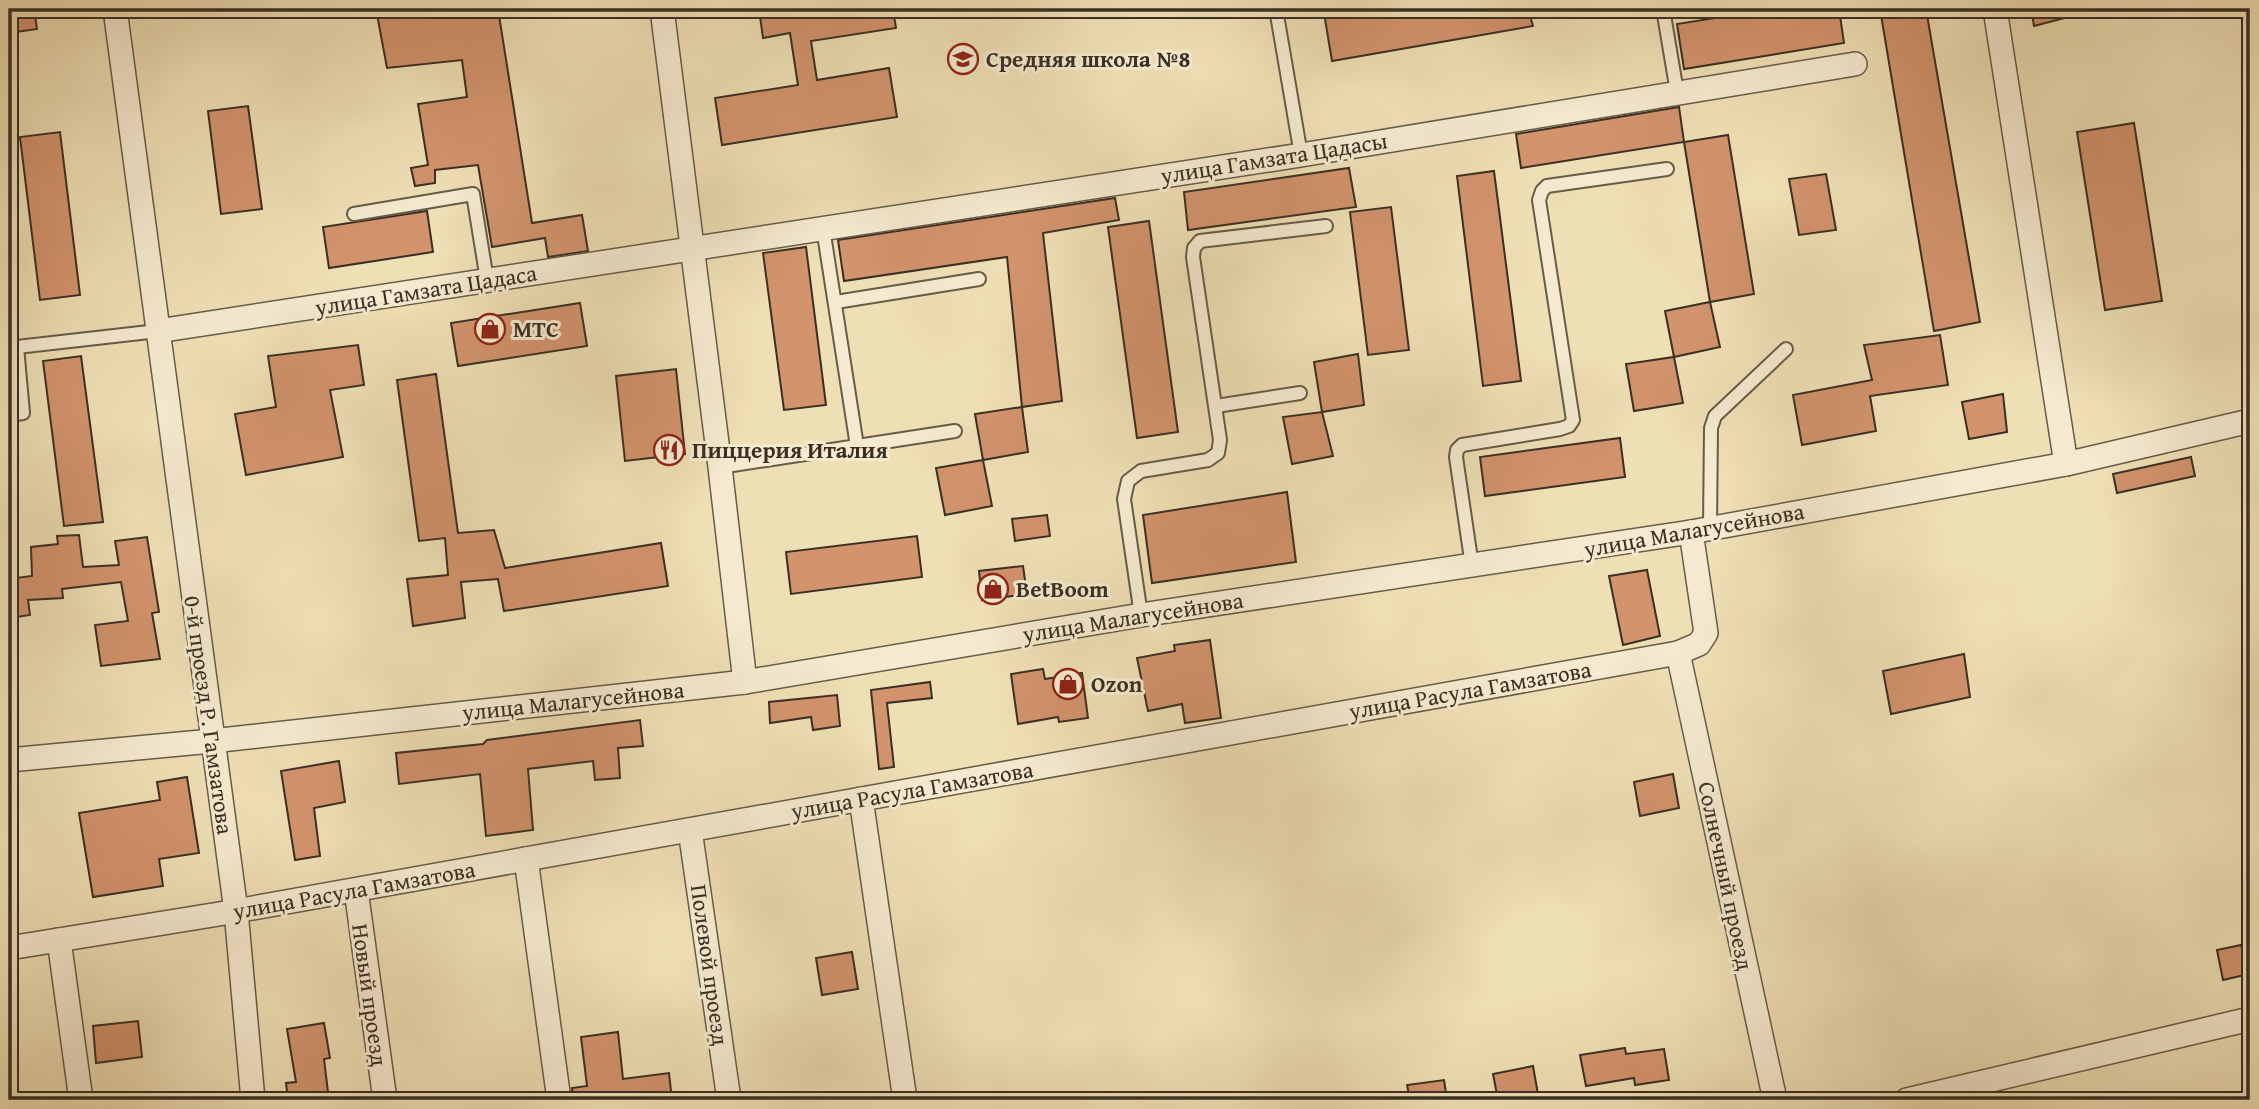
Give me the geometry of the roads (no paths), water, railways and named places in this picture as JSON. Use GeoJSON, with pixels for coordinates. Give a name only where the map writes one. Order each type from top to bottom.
{"type":"FeatureCollection","features":[{"type":"Feature","properties":{"kind":"street","name":"0-й проезд Р. Гамзатова"},"geometry":{"type":"LineString","coordinates":[[115,9],[236,911],[253,1100]]}},
{"type":"Feature","properties":{"kind":"street"},"geometry":{"type":"LineString","coordinates":[[662,9],[745,682]]}},
{"type":"Feature","properties":{"kind":"street"},"geometry":{"type":"LineString","coordinates":[[1995,9],[2066,464]]}},
{"type":"Feature","properties":{"kind":"street","name":"улица Гамзата Цадасы"},"geometry":{"type":"LineString","coordinates":[[693,248],[1301,155],[1855,64]]}},
{"type":"Feature","properties":{"kind":"street","name":"улица Гамзата Цадаса"},"geometry":{"type":"LineString","coordinates":[[158,331],[693,248]]}},
{"type":"Feature","properties":{"kind":"street","name":"улица Малагусейнова"},"geometry":{"type":"LineString","coordinates":[[9,760],[212,741],[745,682],[1141,615],[1701,530],[2066,464],[2250,421]]}},
{"type":"Feature","properties":{"kind":"street","name":"улица Расула Гамзатова"},"geometry":{"type":"LineString","coordinates":[[9,948],[356,890],[1678,653],[1699,645],[1706,633],[1701,530]]}},
{"type":"Feature","properties":{"kind":"street","name":"Солнечный проезд"},"geometry":{"type":"LineString","coordinates":[[1678,653],[1775,1100]]}},
{"type":"Feature","properties":{"kind":"street"},"geometry":{"type":"LineString","coordinates":[[861,799],[905,1100]]}},
{"type":"Feature","properties":{"kind":"street","name":"Полевой проезд"},"geometry":{"type":"LineString","coordinates":[[690,830],[729,1100]]}},
{"type":"Feature","properties":{"kind":"street"},"geometry":{"type":"LineString","coordinates":[[526,859],[559,1100]]}},
{"type":"Feature","properties":{"kind":"street","name":"Новый проезд"},"geometry":{"type":"LineString","coordinates":[[356,890],[384,1100]]}},
{"type":"Feature","properties":{"kind":"street"},"geometry":{"type":"LineString","coordinates":[[59,940],[81,1100]]}},
{"type":"Feature","properties":{"kind":"street"},"geometry":{"type":"LineString","coordinates":[[1908,1100],[2250,1019]]}},
{"type":"Feature","properties":{"kind":"lane"},"geometry":{"type":"LineString","coordinates":[[1276,9],[1301,155]]}},
{"type":"Feature","properties":{"kind":"lane"},"geometry":{"type":"LineString","coordinates":[[1663,9],[1677,92]]}},
{"type":"Feature","properties":{"kind":"lane"},"geometry":{"type":"LineString","coordinates":[[1472,566],[1457,450],[1462,444],[1560,429],[1569,426],[1573,420],[1539,200],[1542,191],[1547,186],[1667,169]]}},
{"type":"Feature","properties":{"kind":"lane"},"geometry":{"type":"LineString","coordinates":[[354,214],[473,194],[487,280]]}},
{"type":"Feature","properties":{"kind":"lane"},"geometry":{"type":"LineString","coordinates":[[1141,615],[1124,499],[1128,481],[1141,471],[1208,460],[1218,453],[1220,440],[1193,257],[1194,248],[1200,241],[1326,226]]}},
{"type":"Feature","properties":{"kind":"lane"},"geometry":{"type":"LineString","coordinates":[[824,228],[858,446]]}},
{"type":"Feature","properties":{"kind":"lane"},"geometry":{"type":"LineString","coordinates":[[836,302],[979,279]]}},
{"type":"Feature","properties":{"kind":"lane"},"geometry":{"type":"LineString","coordinates":[[9,415],[23,413],[17,347],[158,331]]}},
{"type":"Feature","properties":{"kind":"lane"},"geometry":{"type":"LineString","coordinates":[[1701,530],[1711,428],[1715,416],[1786,349]]}},
{"type":"Feature","properties":{"kind":"lane"},"geometry":{"type":"LineString","coordinates":[[1216,405],[1300,393]]}},
{"type":"Feature","properties":{"kind":"lane"},"geometry":{"type":"LineString","coordinates":[[720,467],[955,431]]}},
{"type":"Feature","properties":{"kind":"place","name":"Средняя школа №8"},"geometry":{"type":"Point","coordinates":[963,59]}},
{"type":"Feature","properties":{"kind":"place","name":"МТС"},"geometry":{"type":"Point","coordinates":[490,329]}},
{"type":"Feature","properties":{"kind":"place","name":"Пиццерия Италия"},"geometry":{"type":"Point","coordinates":[669,450]}},
{"type":"Feature","properties":{"kind":"place","name":"BetBoom"},"geometry":{"type":"Point","coordinates":[993,589]}},
{"type":"Feature","properties":{"kind":"place","name":"Ozon"},"geometry":{"type":"Point","coordinates":[1068,684]}}]}
